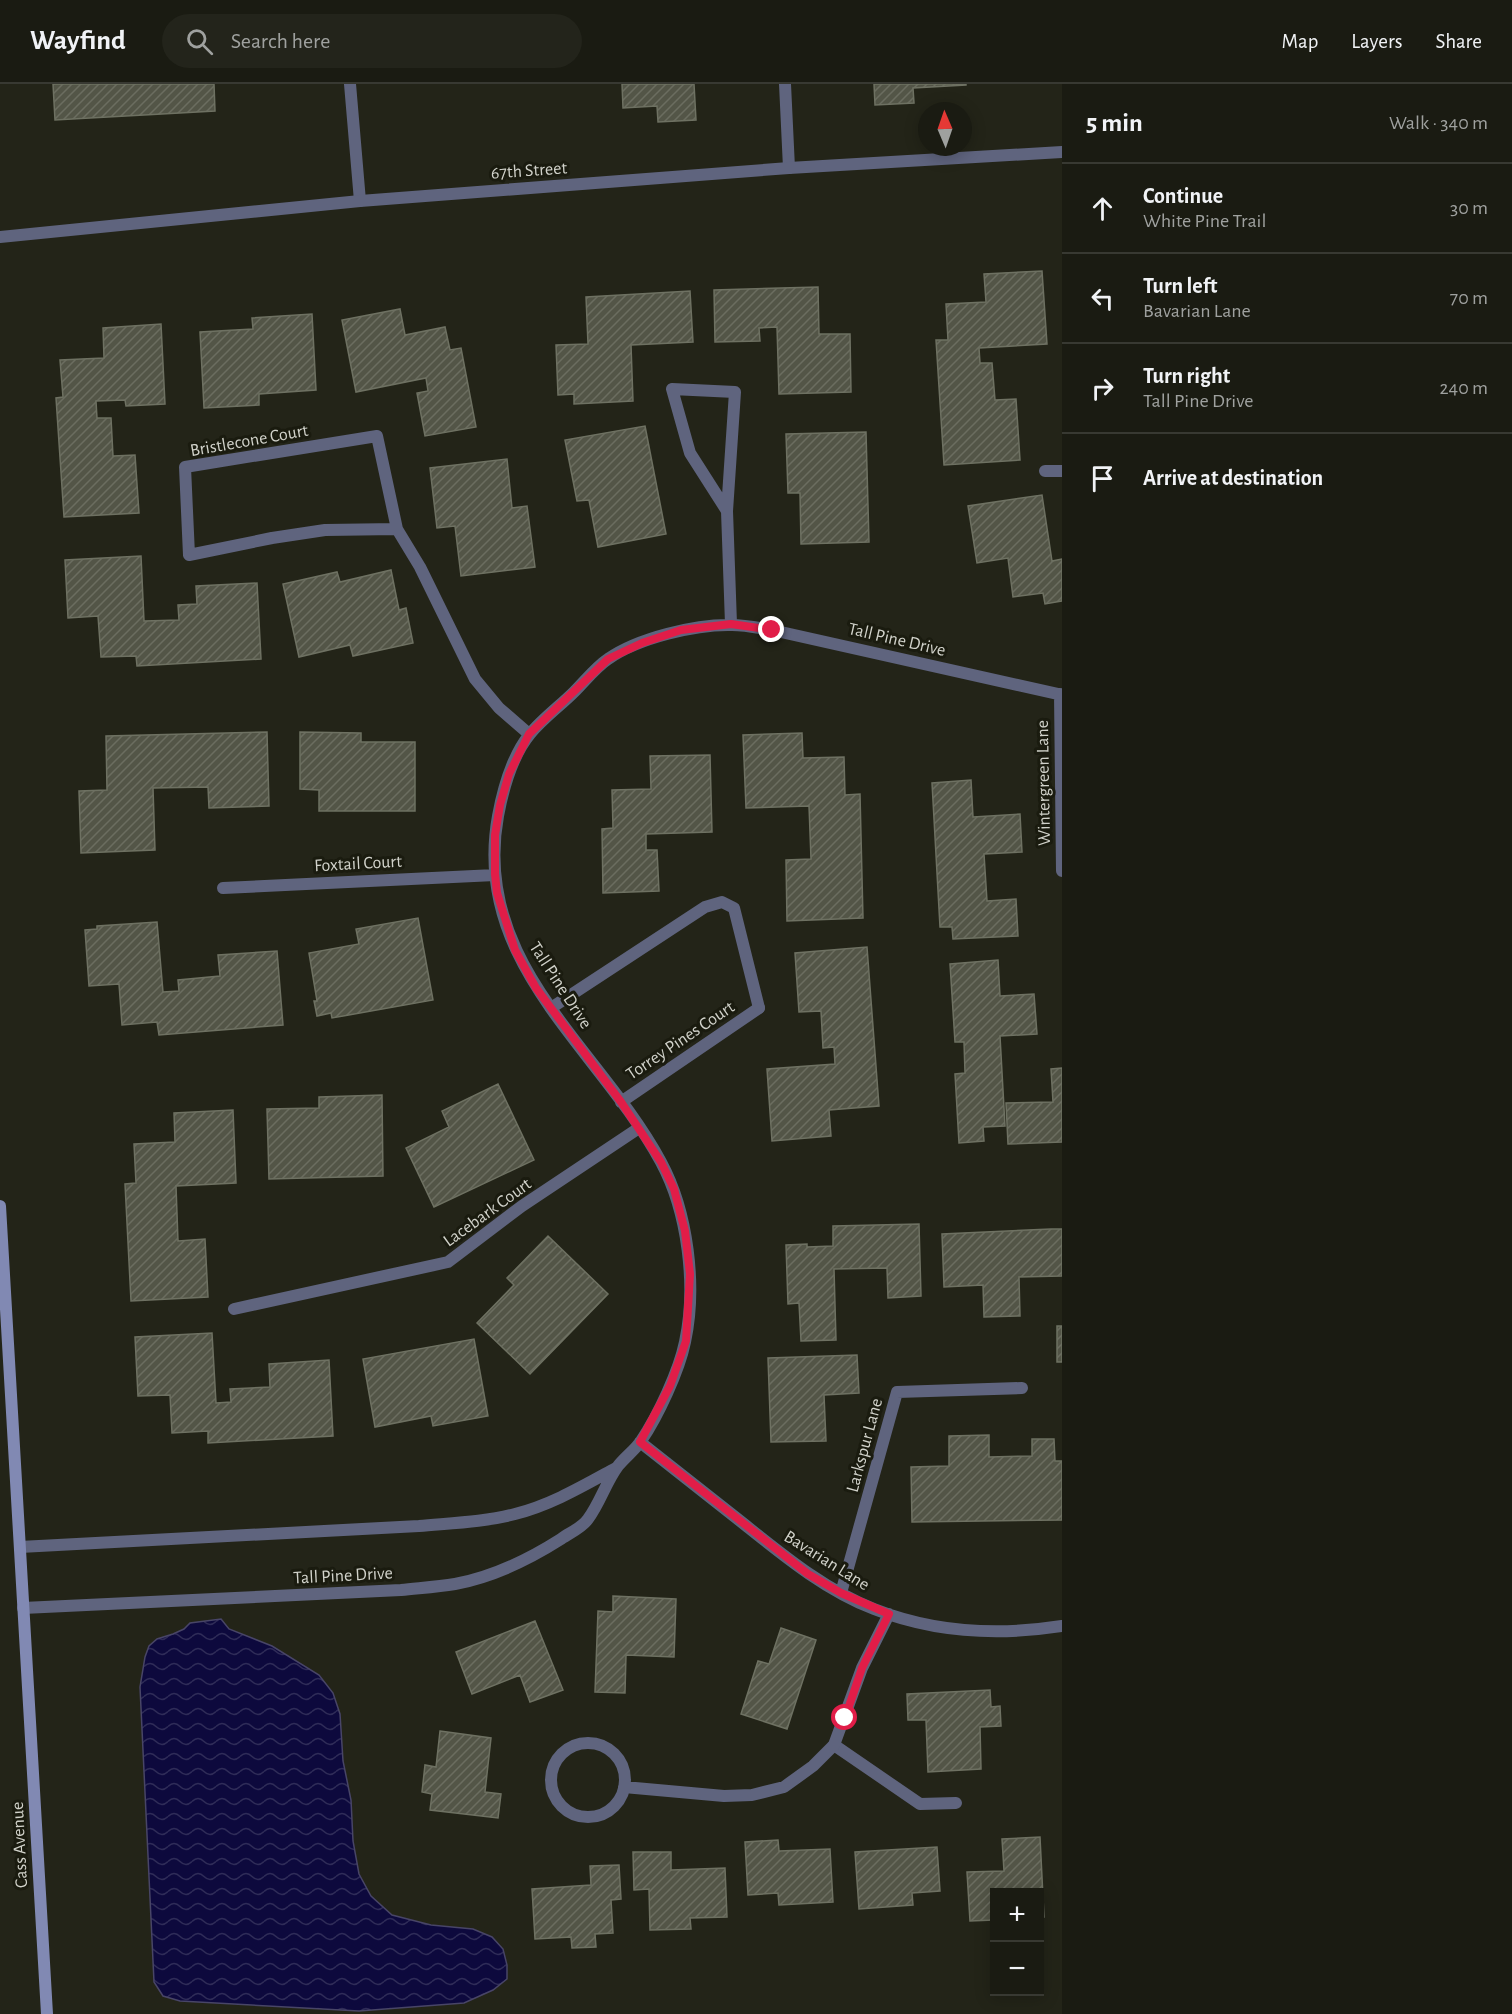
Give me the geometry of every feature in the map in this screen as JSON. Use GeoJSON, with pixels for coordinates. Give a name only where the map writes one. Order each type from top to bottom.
{"type":"FeatureCollection","features":[{"type":"Feature","properties":{"kind":"main road","name":"Cass Avenue"},"geometry":{"type":"LineString","coordinates":[[0,1206],[48,2014]]}},
{"type":"Feature","properties":{"kind":"street"},"geometry":{"type":"LineString","coordinates":[[350,84],[360,201]]}},
{"type":"Feature","properties":{"kind":"street"},"geometry":{"type":"LineString","coordinates":[[785,84],[789,168]]}},
{"type":"Feature","properties":{"kind":"street","name":"67th Street"},"geometry":{"type":"LineString","coordinates":[[0,237],[360,201],[789,168],[1062,152]]}},
{"type":"Feature","properties":{"kind":"street"},"geometry":{"type":"LineString","coordinates":[[727,511],[690,453],[672,389],[735,392],[727,511],[731,624]]}},
{"type":"Feature","properties":{"kind":"street","name":"Bristlecone Court"},"geometry":{"type":"LineString","coordinates":[[397,529],[325,530],[189,555],[185,467],[377,436],[397,529],[420,567],[476,679],[499,708],[529,734]]}},
{"type":"Feature","properties":{"kind":"street"},"geometry":{"type":"LineString","coordinates":[[1045,471],[1062,471]]}},
{"type":"Feature","properties":{"kind":"street","name":"Tall Pine Drive"},"geometry":{"type":"LineString","coordinates":[[24,1608],[401,1590],[457,1583],[513,1566],[537,1554],[586,1522],[617,1468],[640,1442],[679,1366],[686,1341],[690,1274],[685,1231],[674,1189],[661,1162],[621,1102],[536,988],[515,950],[502,913],[495,874],[495,835],[500,805],[509,774],[529,734],[608,659],[642,643],[681,630],[731,624],[772,630],[1061,694]]}},
{"type":"Feature","properties":{"kind":"street","name":"Wintergreen Lane"},"geometry":{"type":"LineString","coordinates":[[1061,694],[1062,870]]}},
{"type":"Feature","properties":{"kind":"street","name":"Foxtail Court"},"geometry":{"type":"LineString","coordinates":[[223,888],[495,874]]}},
{"type":"Feature","properties":{"kind":"street","name":"Torrey Pines Court"},"geometry":{"type":"LineString","coordinates":[[551,1008],[705,907],[722,902],[734,908],[759,1008],[621,1102]]}},
{"type":"Feature","properties":{"kind":"street","name":"Lacebark Court"},"geometry":{"type":"LineString","coordinates":[[234,1309],[448,1262],[522,1206],[639,1128]]}},
{"type":"Feature","properties":{"kind":"street","name":"Larkspur Lane"},"geometry":{"type":"LineString","coordinates":[[841,1593],[897,1392],[1022,1388]]}},
{"type":"Feature","properties":{"kind":"street","name":"Bavarian Lane"},"geometry":{"type":"LineString","coordinates":[[640,1442],[808,1574],[841,1593],[889,1614],[911,1622],[991,1633],[1031,1631],[1062,1626]]}},
{"type":"Feature","properties":{"kind":"street","name":"Tall Pine Drive"},"geometry":{"type":"LineString","coordinates":[[20,1547],[480,1521],[517,1513],[564,1496],[617,1468]]}},
{"type":"Feature","properties":{"kind":"street"},"geometry":{"type":"LineString","coordinates":[[624,1787],[724,1796],[752,1795],[784,1787],[813,1766],[834,1745],[862,1668],[889,1614]]}},
{"type":"Feature","properties":{"kind":"street"},"geometry":{"type":"LineString","coordinates":[[598,1745],[609,1750],[617,1758],[623,1769],[624,1787],[617,1803],[608,1811],[597,1816],[585,1817],[563,1808],[555,1798],[551,1786],[551,1774],[563,1753],[574,1746],[598,1745]]}},
{"type":"Feature","properties":{"kind":"street"},"geometry":{"type":"LineString","coordinates":[[834,1745],[920,1804],[956,1803]]}},
{"type":"Feature","properties":{"kind":"water"},"geometry":{"type":"Polygon","coordinates":[[[221,1619],[229,1629],[272,1646],[319,1675],[333,1693],[340,1714],[343,1761],[351,1800],[353,1841],[359,1874],[371,1896],[392,1915],[431,1925],[473,1929],[492,1937],[503,1949],[507,1965],[507,1979],[493,1990],[464,2003],[359,2011],[180,2001],[163,1996],[154,1982],[140,1687],[145,1657],[149,1646],[157,1639],[184,1629],[190,1623],[221,1619]]]}},
{"type":"Feature","properties":{"kind":"building"},"geometry":{"type":"Polygon","coordinates":[[[53,84],[214,84],[215,111],[55,120],[53,84]]]}},
{"type":"Feature","properties":{"kind":"building"},"geometry":{"type":"Polygon","coordinates":[[[622,84],[694,84],[696,120],[658,122],[657,106],[623,108],[622,84]]]}},
{"type":"Feature","properties":{"kind":"building"},"geometry":{"type":"Polygon","coordinates":[[[874,84],[966,85],[913,88],[914,103],[875,105],[874,84]]]}},
{"type":"Feature","properties":{"kind":"building"},"geometry":{"type":"Polygon","coordinates":[[[1042,271],[1047,344],[979,348],[980,363],[992,363],[995,400],[1016,399],[1020,460],[944,465],[936,340],[948,340],[946,304],[986,302],[984,274],[1042,271]]]}},
{"type":"Feature","properties":{"kind":"building"},"geometry":{"type":"Polygon","coordinates":[[[818,287],[819,334],[850,334],[851,392],[779,394],[777,327],[759,328],[760,341],[715,342],[714,290],[818,287]]]}},
{"type":"Feature","properties":{"kind":"building"},"geometry":{"type":"Polygon","coordinates":[[[690,291],[693,342],[631,345],[633,401],[574,404],[574,394],[558,395],[556,345],[588,344],[586,297],[690,291]]]}},
{"type":"Feature","properties":{"kind":"building"},"geometry":{"type":"Polygon","coordinates":[[[400,309],[405,335],[445,327],[450,350],[461,348],[476,427],[425,436],[417,393],[428,391],[426,378],[356,392],[342,320],[400,309]]]}},
{"type":"Feature","properties":{"kind":"building"},"geometry":{"type":"Polygon","coordinates":[[[312,314],[316,390],[259,394],[259,405],[204,408],[200,332],[253,329],[252,318],[312,314]]]}},
{"type":"Feature","properties":{"kind":"building"},"geometry":{"type":"Polygon","coordinates":[[[161,324],[165,404],[126,406],[125,400],[96,401],[97,418],[111,418],[113,456],[135,455],[139,513],[64,517],[56,398],[63,397],[60,360],[104,358],[103,328],[161,324]]]}},
{"type":"Feature","properties":{"kind":"building"},"geometry":{"type":"Polygon","coordinates":[[[645,426],[666,534],[598,547],[589,500],[577,501],[565,440],[645,426]]]}},
{"type":"Feature","properties":{"kind":"building"},"geometry":{"type":"Polygon","coordinates":[[[866,432],[869,542],[801,544],[800,493],[788,493],[786,434],[866,432]]]}},
{"type":"Feature","properties":{"kind":"building"},"geometry":{"type":"Polygon","coordinates":[[[507,459],[512,508],[527,506],[535,567],[461,576],[455,526],[437,528],[430,468],[507,459]]]}},
{"type":"Feature","properties":{"kind":"building"},"geometry":{"type":"Polygon","coordinates":[[[1042,495],[1052,561],[1062,559],[1062,601],[1045,604],[1043,593],[1013,597],[1008,558],[977,563],[968,506],[1042,495]]]}},
{"type":"Feature","properties":{"kind":"building"},"geometry":{"type":"Polygon","coordinates":[[[141,556],[144,621],[179,620],[178,605],[197,604],[196,586],[257,583],[261,659],[137,666],[136,656],[101,657],[98,616],[68,618],[65,560],[141,556]]]}},
{"type":"Feature","properties":{"kind":"building"},"geometry":{"type":"Polygon","coordinates":[[[391,570],[399,610],[406,608],[413,643],[353,656],[350,645],[299,657],[283,584],[337,572],[340,582],[391,570]]]}},
{"type":"Feature","properties":{"kind":"building"},"geometry":{"type":"Polygon","coordinates":[[[267,732],[269,806],[209,808],[208,787],[153,788],[155,850],[81,853],[79,791],[107,790],[106,736],[267,732]]]}},
{"type":"Feature","properties":{"kind":"building"},"geometry":{"type":"Polygon","coordinates":[[[300,732],[361,733],[361,742],[415,742],[415,811],[319,811],[319,790],[300,789],[300,732]]]}},
{"type":"Feature","properties":{"kind":"building"},"geometry":{"type":"Polygon","coordinates":[[[802,733],[803,758],[844,757],[845,795],[860,794],[863,918],[787,921],[786,860],[811,859],[809,806],[746,808],[743,735],[802,733]]]}},
{"type":"Feature","properties":{"kind":"building"},"geometry":{"type":"Polygon","coordinates":[[[710,755],[712,832],[646,834],[646,850],[657,850],[659,891],[603,893],[602,829],[613,828],[612,790],[651,789],[650,756],[710,755]]]}},
{"type":"Feature","properties":{"kind":"building"},"geometry":{"type":"Polygon","coordinates":[[[971,780],[973,817],[1020,814],[1022,852],[984,854],[987,901],[1016,899],[1018,936],[953,939],[952,927],[940,927],[932,783],[971,780]]]}},
{"type":"Feature","properties":{"kind":"building"},"geometry":{"type":"Polygon","coordinates":[[[418,918],[433,1000],[332,1018],[331,1013],[317,1016],[314,1001],[317,1001],[309,953],[359,944],[356,929],[418,918]]]}},
{"type":"Feature","properties":{"kind":"building"},"geometry":{"type":"Polygon","coordinates":[[[157,922],[163,992],[179,991],[178,980],[220,976],[218,955],[277,951],[283,1025],[159,1035],[157,1022],[122,1025],[119,984],[89,986],[85,930],[97,929],[97,926],[157,922]]]}},
{"type":"Feature","properties":{"kind":"building"},"geometry":{"type":"Polygon","coordinates":[[[867,947],[879,1106],[829,1110],[831,1136],[772,1141],[767,1069],[835,1064],[834,1047],[823,1048],[821,1011],[799,1012],[795,953],[867,947]]]}},
{"type":"Feature","properties":{"kind":"building"},"geometry":{"type":"Polygon","coordinates":[[[998,960],[1000,996],[1034,994],[1037,1034],[1000,1036],[1005,1126],[983,1127],[984,1141],[959,1143],[955,1074],[965,1073],[964,1042],[955,1042],[950,964],[998,960]]]}},
{"type":"Feature","properties":{"kind":"building"},"geometry":{"type":"Polygon","coordinates":[[[1062,1068],[1062,1142],[1008,1144],[1006,1103],[1053,1102],[1051,1069],[1062,1068]]]}},
{"type":"Feature","properties":{"kind":"building"},"geometry":{"type":"Polygon","coordinates":[[[498,1084],[534,1160],[434,1207],[406,1148],[449,1127],[442,1111],[498,1084]]]}},
{"type":"Feature","properties":{"kind":"building"},"geometry":{"type":"Polygon","coordinates":[[[382,1095],[383,1176],[269,1179],[267,1109],[319,1108],[319,1097],[382,1095]]]}},
{"type":"Feature","properties":{"kind":"building"},"geometry":{"type":"Polygon","coordinates":[[[233,1110],[236,1183],[176,1186],[178,1241],[205,1239],[208,1297],[131,1301],[125,1184],[136,1183],[134,1144],[175,1142],[174,1113],[233,1110]]]}},
{"type":"Feature","properties":{"kind":"building"},"geometry":{"type":"Polygon","coordinates":[[[919,1224],[921,1296],[888,1298],[887,1268],[834,1269],[836,1340],[801,1341],[799,1303],[788,1304],[786,1245],[833,1246],[833,1226],[919,1224]]]}},
{"type":"Feature","properties":{"kind":"building"},"geometry":{"type":"Polygon","coordinates":[[[1062,1229],[1062,1276],[1019,1277],[1020,1316],[984,1317],[983,1285],[944,1287],[942,1234],[1062,1229]]]}},
{"type":"Feature","properties":{"kind":"building"},"geometry":{"type":"Polygon","coordinates":[[[548,1236],[608,1294],[530,1374],[477,1323],[514,1285],[507,1278],[548,1236]]]}},
{"type":"Feature","properties":{"kind":"building"},"geometry":{"type":"Polygon","coordinates":[[[1057,1326],[1062,1326],[1062,1362],[1057,1362],[1057,1326]]]}},
{"type":"Feature","properties":{"kind":"building"},"geometry":{"type":"Polygon","coordinates":[[[212,1333],[216,1403],[231,1402],[230,1389],[270,1387],[269,1364],[329,1360],[333,1436],[208,1443],[208,1431],[172,1433],[170,1395],[138,1396],[135,1337],[212,1333]]]}},
{"type":"Feature","properties":{"kind":"building"},"geometry":{"type":"Polygon","coordinates":[[[474,1339],[488,1416],[433,1426],[431,1416],[375,1427],[363,1359],[474,1339]]]}},
{"type":"Feature","properties":{"kind":"building"},"geometry":{"type":"Polygon","coordinates":[[[857,1355],[859,1393],[824,1395],[826,1441],[771,1442],[768,1358],[857,1355]]]}},
{"type":"Feature","properties":{"kind":"building"},"geometry":{"type":"Polygon","coordinates":[[[989,1435],[989,1457],[1032,1456],[1032,1439],[1054,1439],[1055,1461],[1062,1461],[1062,1520],[912,1522],[911,1467],[949,1466],[949,1436],[989,1435]]]}},
{"type":"Feature","properties":{"kind":"building"},"geometry":{"type":"Polygon","coordinates":[[[613,1596],[676,1599],[674,1657],[626,1655],[625,1693],[595,1692],[598,1611],[613,1612],[613,1596]]]}},
{"type":"Feature","properties":{"kind":"building"},"geometry":{"type":"Polygon","coordinates":[[[535,1621],[563,1690],[530,1702],[520,1675],[472,1694],[456,1652],[535,1621]]]}},
{"type":"Feature","properties":{"kind":"building"},"geometry":{"type":"Polygon","coordinates":[[[781,1628],[816,1640],[787,1729],[741,1714],[758,1661],[769,1664],[781,1628]]]}},
{"type":"Feature","properties":{"kind":"building"},"geometry":{"type":"Polygon","coordinates":[[[990,1690],[991,1707],[1000,1706],[1001,1726],[980,1727],[981,1769],[928,1772],[926,1720],[908,1720],[907,1694],[990,1690]]]}},
{"type":"Feature","properties":{"kind":"building"},"geometry":{"type":"Polygon","coordinates":[[[440,1731],[491,1738],[485,1792],[501,1794],[498,1818],[430,1810],[432,1794],[422,1792],[425,1765],[436,1767],[440,1731]]]}},
{"type":"Feature","properties":{"kind":"building"},"geometry":{"type":"Polygon","coordinates":[[[1040,1837],[1043,1888],[990,1888],[990,1920],[970,1921],[967,1872],[1004,1871],[1002,1839],[1040,1837]]]}},
{"type":"Feature","properties":{"kind":"building"},"geometry":{"type":"Polygon","coordinates":[[[778,1840],[779,1851],[830,1849],[833,1902],[779,1905],[778,1893],[748,1895],[745,1842],[778,1840]]]}},
{"type":"Feature","properties":{"kind":"building"},"geometry":{"type":"Polygon","coordinates":[[[937,1847],[940,1891],[912,1893],[913,1905],[859,1909],[855,1852],[937,1847]]]}},
{"type":"Feature","properties":{"kind":"building"},"geometry":{"type":"Polygon","coordinates":[[[633,1852],[671,1852],[671,1870],[725,1868],[727,1917],[690,1918],[691,1929],[650,1930],[649,1889],[634,1890],[633,1852]]]}},
{"type":"Feature","properties":{"kind":"building"},"geometry":{"type":"Polygon","coordinates":[[[619,1865],[621,1899],[611,1900],[613,1933],[595,1934],[596,1947],[572,1948],[571,1937],[535,1939],[532,1889],[591,1885],[590,1866],[619,1865]]]}},
{"type":"Feature","properties":{"kind":"route"},"geometry":{"type":"LineString","coordinates":[[772,630],[731,624],[681,630],[642,643],[608,659],[529,734],[509,774],[500,805],[495,835],[495,874],[502,913],[515,950],[536,988],[621,1102],[661,1162],[674,1189],[685,1231],[690,1274],[686,1341],[670,1386],[640,1442],[808,1574],[841,1593],[889,1614],[862,1668],[845,1718]]}}]}
